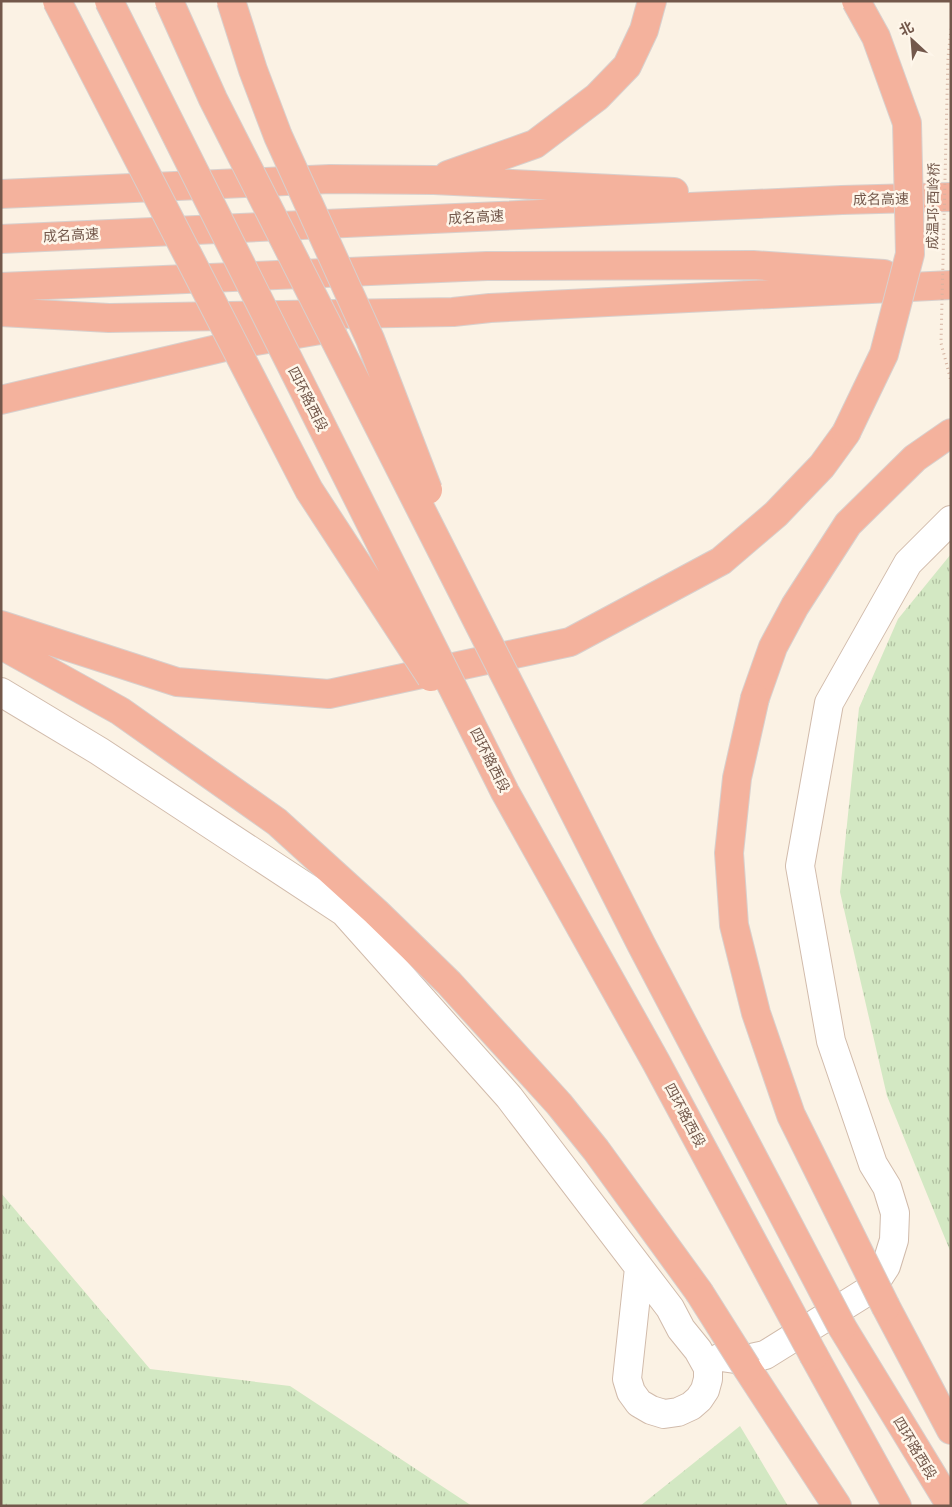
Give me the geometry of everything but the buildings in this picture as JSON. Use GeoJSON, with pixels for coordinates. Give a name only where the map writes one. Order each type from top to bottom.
{"type":"FeatureCollection","features":[{"type":"Feature","properties":{"kind":"highway"},"geometry":{"type":"LineString","coordinates":[[56,1],[309,490],[505,792]]}},
{"type":"Feature","properties":{"kind":"highway","name":"四环路西段"},"geometry":{"type":"LineString","coordinates":[[109,1],[505,792],[656,1062],[896,1506]]}},
{"type":"Feature","properties":{"kind":"highway","name":"四环路西段"},"geometry":{"type":"LineString","coordinates":[[169,1],[217,108],[641,944],[842,1327],[951,1506]]}},
{"type":"Feature","properties":{"kind":"highway"},"geometry":{"type":"LineString","coordinates":[[230,1],[278,136],[370,339],[486,638]]}},
{"type":"Feature","properties":{"kind":"highway"},"geometry":{"type":"LineString","coordinates":[[434,180],[535,144],[597,97],[627,66],[644,30],[652,1]]}},
{"type":"Feature","properties":{"kind":"highway"},"geometry":{"type":"LineString","coordinates":[[1,625],[178,682],[329,694],[570,642],[721,561],[776,514],[822,466],[846,433],[884,354],[910,254],[907,123],[876,36],[856,1]]}},
{"type":"Feature","properties":{"kind":"highway"},"geometry":{"type":"LineString","coordinates":[[1,194],[330,179],[434,180],[842,200]]}},
{"type":"Feature","properties":{"kind":"highway","name":"成名高速"},"geometry":{"type":"LineString","coordinates":[[1,239],[842,200],[951,197]]}},
{"type":"Feature","properties":{"kind":"highway"},"geometry":{"type":"LineString","coordinates":[[1,287],[497,266],[753,264],[951,278]]}},
{"type":"Feature","properties":{"kind":"highway"},"geometry":{"type":"LineString","coordinates":[[1,400],[238,344],[347,325],[453,312],[490,308],[951,285]]}},
{"type":"Feature","properties":{"kind":"highway"},"geometry":{"type":"LineString","coordinates":[[1,312],[109,318],[453,312]]}},
{"type":"Feature","properties":{"kind":"highway"},"geometry":{"type":"LineString","coordinates":[[951,433],[916,458],[848,524],[795,606],[774,648],[755,698],[737,778],[729,853],[734,925],[756,1013],[791,1115],[886,1306],[951,1430]]}},
{"type":"Feature","properties":{"kind":"highway"},"geometry":{"type":"LineString","coordinates":[[1,645],[120,711],[269,816],[376,912],[449,983],[559,1104],[596,1150],[698,1292],[837,1506]]}},
{"type":"Feature","properties":{"kind":"street"},"geometry":{"type":"LineString","coordinates":[[698,1350],[742,1360],[765,1355],[871,1289],[886,1266],[894,1240],[895,1213],[887,1187],[873,1164],[832,1042],[800,866],[829,703],[908,563],[951,520]]}},
{"type":"Feature","properties":{"kind":"street"},"geometry":{"type":"LineString","coordinates":[[1,692],[99,751],[344,912],[509,1097],[670,1308],[681,1330],[698,1350],[708,1368],[707,1385],[699,1399],[691,1406],[678,1412],[664,1414],[651,1410],[639,1403],[631,1392],[627,1379],[639,1268]]}},
{"type":"Feature","properties":{"kind":"path","name":"成温邛·西岭桥"},"geometry":{"type":"LineString","coordinates":[[951,30],[948,57],[941,343],[951,381]]}},
{"type":"Feature","properties":{"kind":"green space"},"geometry":{"type":"Polygon","coordinates":[[[951,554],[951,1253],[887,1096],[840,892],[859,708],[898,619],[951,554]]]}},
{"type":"Feature","properties":{"kind":"green space"},"geometry":{"type":"Polygon","coordinates":[[[1,1193],[150,1369],[290,1386],[472,1506],[1,1506],[1,1193]]]}},
{"type":"Feature","properties":{"kind":"green space"},"geometry":{"type":"Polygon","coordinates":[[[740,1426],[788,1506],[640,1506],[740,1426]]]}}]}
